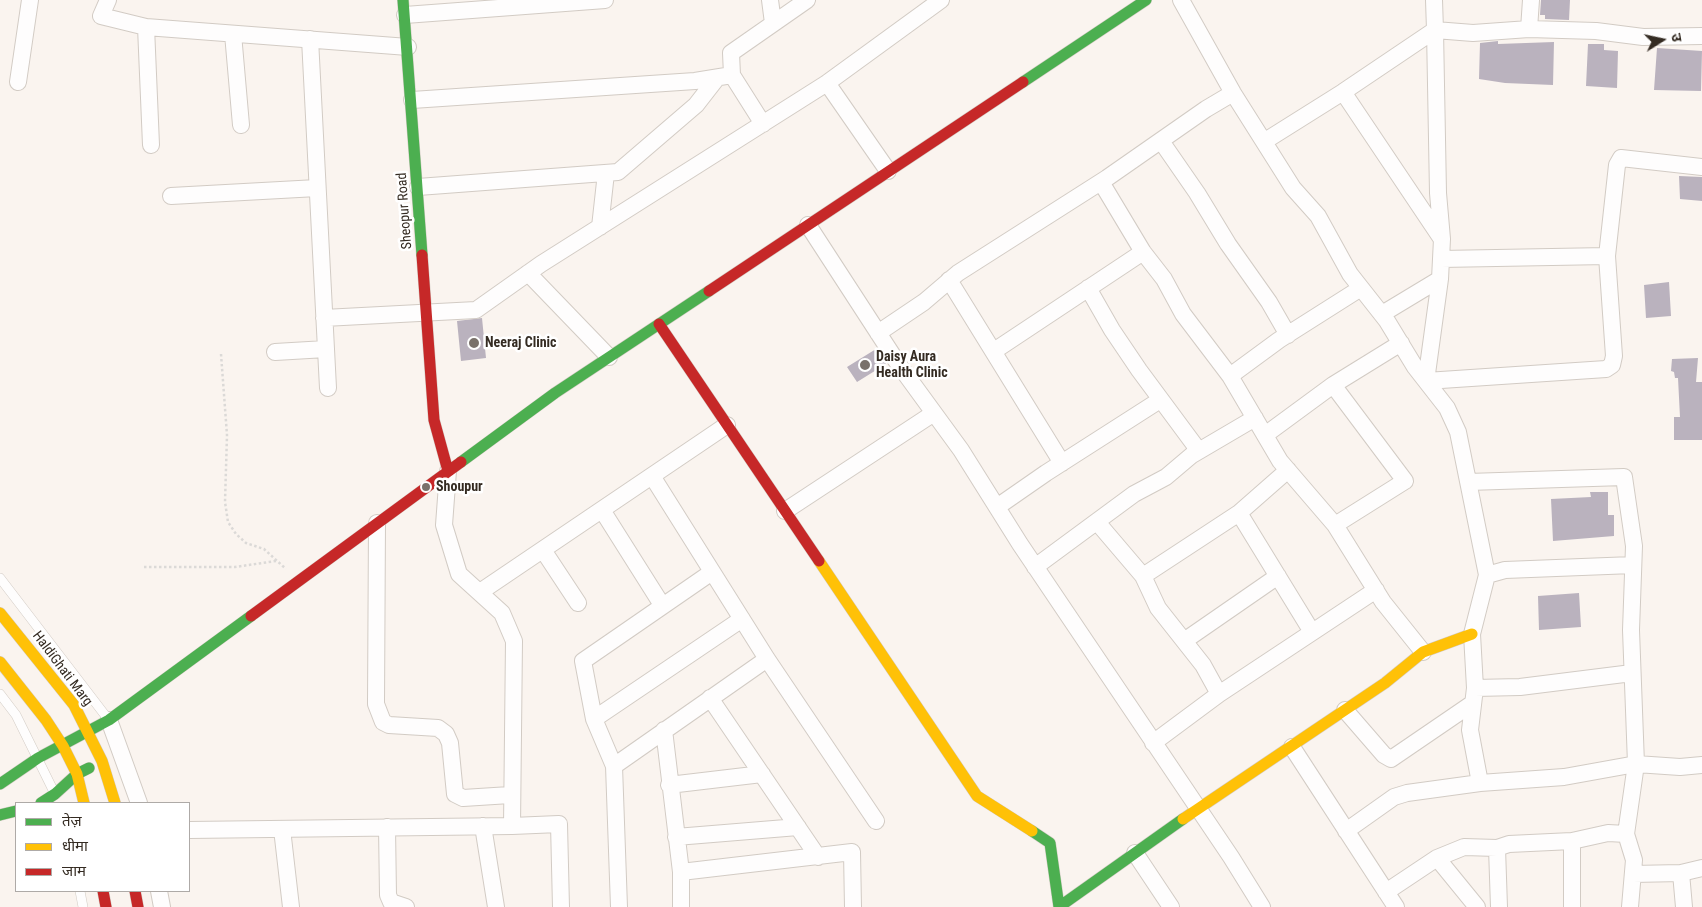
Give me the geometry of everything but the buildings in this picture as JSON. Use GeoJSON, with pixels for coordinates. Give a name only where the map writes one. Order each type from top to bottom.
{"type":"FeatureCollection","features":[{"type":"Feature","properties":{"kind":"street"},"geometry":{"type":"LineString","coordinates":[[18,82],[30,0]]}},
{"type":"Feature","properties":{"kind":"street"},"geometry":{"type":"LineString","coordinates":[[108,0],[101,16],[146,27],[408,47]]}},
{"type":"Feature","properties":{"kind":"street"},"geometry":{"type":"LineString","coordinates":[[404,8],[605,0]]}},
{"type":"Feature","properties":{"kind":"street"},"geometry":{"type":"LineString","coordinates":[[770,0],[773,23]]}},
{"type":"Feature","properties":{"kind":"street"},"geometry":{"type":"LineString","coordinates":[[418,187],[618,172],[696,105],[725,77],[731,53],[807,0]]}},
{"type":"Feature","properties":{"kind":"street"},"geometry":{"type":"LineString","coordinates":[[324,318],[476,310],[528,273],[826,83],[940,0]]}},
{"type":"Feature","properties":{"kind":"street"},"geometry":{"type":"LineString","coordinates":[[0,784],[38,758],[88,734],[109,720],[555,393],[1146,0]]}},
{"type":"Feature","properties":{"kind":"street"},"geometry":{"type":"LineString","coordinates":[[1181,0],[1233,93],[1293,188],[1318,216],[1350,274],[1382,314],[1426,381],[1447,408],[1458,432],[1487,575],[1472,634],[1474,696],[1470,730],[1480,783]]}},
{"type":"Feature","properties":{"kind":"street"},"geometry":{"type":"LineString","coordinates":[[1426,381],[1440,279],[1442,239],[1438,193],[1434,0]]}},
{"type":"Feature","properties":{"kind":"street"},"geometry":{"type":"LineString","coordinates":[[1529,29],[1531,0]]}},
{"type":"Feature","properties":{"kind":"street","name":"Sheopur Road"},"geometry":{"type":"LineString","coordinates":[[404,8],[434,420],[448,471]]}},
{"type":"Feature","properties":{"kind":"street"},"geometry":{"type":"LineString","coordinates":[[146,27],[151,145]]}},
{"type":"Feature","properties":{"kind":"street"},"geometry":{"type":"LineString","coordinates":[[1264,141],[1343,92],[1436,30],[1473,33],[1529,29],[1596,31],[1643,37],[1702,36]]}},
{"type":"Feature","properties":{"kind":"street"},"geometry":{"type":"LineString","coordinates":[[233,34],[240,125]]}},
{"type":"Feature","properties":{"kind":"street"},"geometry":{"type":"LineString","coordinates":[[310,39],[328,388]]}},
{"type":"Feature","properties":{"kind":"street"},"geometry":{"type":"LineString","coordinates":[[412,100],[725,77]]}},
{"type":"Feature","properties":{"kind":"street"},"geometry":{"type":"LineString","coordinates":[[725,77],[763,124]]}},
{"type":"Feature","properties":{"kind":"street"},"geometry":{"type":"LineString","coordinates":[[826,83],[888,171]]}},
{"type":"Feature","properties":{"kind":"street"},"geometry":{"type":"LineString","coordinates":[[1343,92],[1442,239]]}},
{"type":"Feature","properties":{"kind":"street"},"geometry":{"type":"LineString","coordinates":[[878,333],[924,302],[950,280],[1032,224],[1101,182],[1233,93]]}},
{"type":"Feature","properties":{"kind":"street"},"geometry":{"type":"LineString","coordinates":[[1161,141],[1197,193],[1228,244],[1269,302],[1288,335]]}},
{"type":"Feature","properties":{"kind":"street"},"geometry":{"type":"LineString","coordinates":[[1426,381],[1606,369],[1612,364],[1614,356],[1606,256],[1616,165],[1621,158],[1702,167]]}},
{"type":"Feature","properties":{"kind":"street"},"geometry":{"type":"LineString","coordinates":[[600,227],[606,173]]}},
{"type":"Feature","properties":{"kind":"street"},"geometry":{"type":"LineString","coordinates":[[1101,182],[1142,252],[1164,278],[1183,314],[1230,376],[1288,470],[1334,525],[1376,590],[1423,652]]}},
{"type":"Feature","properties":{"kind":"street"},"geometry":{"type":"LineString","coordinates":[[171,196],[318,188]]}},
{"type":"Feature","properties":{"kind":"street"},"geometry":{"type":"LineString","coordinates":[[808,225],[878,333],[962,450],[1035,566],[1198,808],[1262,907]]}},
{"type":"Feature","properties":{"kind":"street"},"geometry":{"type":"LineString","coordinates":[[994,350],[1142,252]]}},
{"type":"Feature","properties":{"kind":"street"},"geometry":{"type":"LineString","coordinates":[[1441,259],[1606,256]]}},
{"type":"Feature","properties":{"kind":"street"},"geometry":{"type":"LineString","coordinates":[[528,273],[609,357]]}},
{"type":"Feature","properties":{"kind":"street"},"geometry":{"type":"LineString","coordinates":[[1382,314],[1440,279]]}},
{"type":"Feature","properties":{"kind":"street"},"geometry":{"type":"LineString","coordinates":[[950,280],[980,332],[994,350],[1004,371],[1062,463]]}},
{"type":"Feature","properties":{"kind":"street"},"geometry":{"type":"LineString","coordinates":[[1088,288],[1112,330],[1160,400],[1199,451]]}},
{"type":"Feature","properties":{"kind":"street"},"geometry":{"type":"LineString","coordinates":[[1230,376],[1288,335],[1361,288]]}},
{"type":"Feature","properties":{"kind":"street"},"geometry":{"type":"LineString","coordinates":[[659,324],[977,796],[1050,843],[1059,907],[1198,808],[1292,747],[1385,683],[1423,652],[1472,634]]}},
{"type":"Feature","properties":{"kind":"street"},"geometry":{"type":"LineString","coordinates":[[1265,435],[1333,384],[1401,343]]}},
{"type":"Feature","properties":{"kind":"street"},"geometry":{"type":"LineString","coordinates":[[275,352],[326,348]]}},
{"type":"Feature","properties":{"kind":"street"},"geometry":{"type":"LineString","coordinates":[[1333,384],[1405,481],[1334,525]]}},
{"type":"Feature","properties":{"kind":"street"},"geometry":{"type":"LineString","coordinates":[[997,507],[1160,400]]}},
{"type":"Feature","properties":{"kind":"street"},"geometry":{"type":"LineString","coordinates":[[785,511],[934,413]]}},
{"type":"Feature","properties":{"kind":"street"},"geometry":{"type":"LineString","coordinates":[[1035,566],[1134,494],[1166,477],[1199,451],[1255,418]]}},
{"type":"Feature","properties":{"kind":"street"},"geometry":{"type":"LineString","coordinates":[[480,592],[727,426]]}},
{"type":"Feature","properties":{"kind":"street"},"geometry":{"type":"LineString","coordinates":[[1143,576],[1239,513],[1288,470]]}},
{"type":"Feature","properties":{"kind":"street"},"geometry":{"type":"LineString","coordinates":[[448,471],[444,525],[459,574],[502,612],[514,641],[510,796],[512,826]]}},
{"type":"Feature","properties":{"kind":"street"},"geometry":{"type":"LineString","coordinates":[[652,476],[742,619],[876,821]]}},
{"type":"Feature","properties":{"kind":"street"},"geometry":{"type":"LineString","coordinates":[[1468,482],[1624,477],[1634,546],[1632,673],[1636,764],[1626,834],[1634,860],[1630,907]]}},
{"type":"Feature","properties":{"kind":"street"},"geometry":{"type":"LineString","coordinates":[[602,510],[662,605]]}},
{"type":"Feature","properties":{"kind":"street"},"geometry":{"type":"LineString","coordinates":[[1239,513],[1312,632]]}},
{"type":"Feature","properties":{"kind":"street"},"geometry":{"type":"LineString","coordinates":[[1097,522],[1143,576],[1158,608],[1203,665],[1219,694]]}},
{"type":"Feature","properties":{"kind":"street"},"geometry":{"type":"LineString","coordinates":[[376,523],[376,704],[383,722],[389,725],[438,728],[446,734],[450,743],[455,794],[463,798],[510,796]]}},
{"type":"Feature","properties":{"kind":"street"},"geometry":{"type":"LineString","coordinates":[[544,550],[578,603]]}},
{"type":"Feature","properties":{"kind":"street"},"geometry":{"type":"LineString","coordinates":[[1487,575],[1505,570],[1633,565]]}},
{"type":"Feature","properties":{"kind":"street"},"geometry":{"type":"LineString","coordinates":[[619,907],[614,766],[594,719],[583,661],[712,572]]}},
{"type":"Feature","properties":{"kind":"street"},"geometry":{"type":"LineString","coordinates":[[1184,641],[1278,576]]}},
{"type":"Feature","properties":{"kind":"street"},"geometry":{"type":"LineString","coordinates":[[1153,743],[1219,694],[1284,653],[1312,632],[1376,590]]}},
{"type":"Feature","properties":{"kind":"street","name":"HaldiGhati Marg"},"geometry":{"type":"LineString","coordinates":[[0,613],[74,705],[102,762],[115,802]]}},
{"type":"Feature","properties":{"kind":"street"},"geometry":{"type":"LineString","coordinates":[[594,719],[742,619]]}},
{"type":"Feature","properties":{"kind":"street"},"geometry":{"type":"LineString","coordinates":[[614,766],[768,658]]}},
{"type":"Feature","properties":{"kind":"street"},"geometry":{"type":"LineString","coordinates":[[0,662],[46,720],[63,746],[77,774],[84,802]]}},
{"type":"Feature","properties":{"kind":"street"},"geometry":{"type":"LineString","coordinates":[[1345,710],[1384,755],[1391,759],[1474,696],[1520,687],[1632,673]]}},
{"type":"Feature","properties":{"kind":"street"},"geometry":{"type":"LineString","coordinates":[[710,698],[818,858]]}},
{"type":"Feature","properties":{"kind":"street"},"geometry":{"type":"LineString","coordinates":[[109,720],[139,802]]}},
{"type":"Feature","properties":{"kind":"street"},"geometry":{"type":"LineString","coordinates":[[664,730],[669,785],[681,872],[681,907]]}},
{"type":"Feature","properties":{"kind":"street"},"geometry":{"type":"LineString","coordinates":[[1292,747],[1396,907]]}},
{"type":"Feature","properties":{"kind":"street"},"geometry":{"type":"LineString","coordinates":[[57,799],[77,774],[102,762]]}},
{"type":"Feature","properties":{"kind":"street"},"geometry":{"type":"LineString","coordinates":[[1346,831],[1394,797],[1407,793],[1480,783],[1564,777],[1636,764],[1680,767],[1702,765]]}},
{"type":"Feature","properties":{"kind":"street"},"geometry":{"type":"LineString","coordinates":[[669,785],[762,774]]}},
{"type":"Feature","properties":{"kind":"street"},"geometry":{"type":"LineString","coordinates":[[1,815],[15,811]]}},
{"type":"Feature","properties":{"kind":"street"},"geometry":{"type":"LineString","coordinates":[[190,830],[559,824],[561,907]]}},
{"type":"Feature","properties":{"kind":"street"},"geometry":{"type":"LineString","coordinates":[[483,826],[496,907]]}},
{"type":"Feature","properties":{"kind":"street"},"geometry":{"type":"LineString","coordinates":[[386,827],[388,895],[391,902],[406,907]]}},
{"type":"Feature","properties":{"kind":"street"},"geometry":{"type":"LineString","coordinates":[[676,837],[798,827]]}},
{"type":"Feature","properties":{"kind":"street"},"geometry":{"type":"LineString","coordinates":[[282,829],[291,907]]}},
{"type":"Feature","properties":{"kind":"street"},"geometry":{"type":"LineString","coordinates":[[1386,892],[1437,858],[1464,847],[1497,848],[1509,844],[1572,841],[1608,833],[1626,834]]}},
{"type":"Feature","properties":{"kind":"street"},"geometry":{"type":"LineString","coordinates":[[1572,841],[1572,907]]}},
{"type":"Feature","properties":{"kind":"street"},"geometry":{"type":"LineString","coordinates":[[1497,848],[1499,907]]}},
{"type":"Feature","properties":{"kind":"street"},"geometry":{"type":"LineString","coordinates":[[681,872],[818,858],[852,852],[853,907]]}},
{"type":"Feature","properties":{"kind":"street"},"geometry":{"type":"LineString","coordinates":[[1135,853],[1171,907]]}},
{"type":"Feature","properties":{"kind":"street"},"geometry":{"type":"LineString","coordinates":[[1437,858],[1477,907]]}},
{"type":"Feature","properties":{"kind":"street"},"geometry":{"type":"LineString","coordinates":[[1633,874],[1681,873],[1702,868]]}},
{"type":"Feature","properties":{"kind":"street"},"geometry":{"type":"LineString","coordinates":[[1681,873],[1684,907]]}},
{"type":"Feature","properties":{"kind":"street"},"geometry":{"type":"LineString","coordinates":[[103,892],[106,907]]}},
{"type":"Feature","properties":{"kind":"street"},"geometry":{"type":"LineString","coordinates":[[135,892],[138,907]]}},
{"type":"Feature","properties":{"kind":"street"},"geometry":{"type":"LineString","coordinates":[[159,892],[162,907]]}},
{"type":"Feature","properties":{"kind":"lane"},"geometry":{"type":"LineString","coordinates":[[0,578],[109,720]]}},
{"type":"Feature","properties":{"kind":"lane"},"geometry":{"type":"LineString","coordinates":[[0,694],[16,715],[57,799]]}},
{"type":"Feature","properties":{"kind":"lane"},"geometry":{"type":"LineString","coordinates":[[80,892],[83,907]]}},
{"type":"Feature","properties":{"kind":"path"},"geometry":{"type":"LineString","coordinates":[[221,354],[227,435],[225,502],[228,522],[236,534],[246,543],[264,549],[298,580]]}},
{"type":"Feature","properties":{"kind":"path"},"geometry":{"type":"LineString","coordinates":[[144,567],[235,567],[276,560]]}},
{"type":"Feature","properties":{"kind":"traffic: fast"},"geometry":{"type":"LineString","coordinates":[[403,0],[422,255]]}},
{"type":"Feature","properties":{"kind":"traffic: fast"},"geometry":{"type":"LineString","coordinates":[[1023,82],[1146,0]]}},
{"type":"Feature","properties":{"kind":"traffic: fast"},"geometry":{"type":"LineString","coordinates":[[461,462],[555,393],[709,291]]}},
{"type":"Feature","properties":{"kind":"traffic: fast"},"geometry":{"type":"LineString","coordinates":[[0,784],[38,758],[109,720],[251,616]]}},
{"type":"Feature","properties":{"kind":"traffic: fast"},"geometry":{"type":"LineString","coordinates":[[43,802],[55,794],[77,774],[89,768]]}},
{"type":"Feature","properties":{"kind":"traffic: fast"},"geometry":{"type":"LineString","coordinates":[[0,815],[15,811]]}},
{"type":"Feature","properties":{"kind":"traffic: fast"},"geometry":{"type":"LineString","coordinates":[[1032,831],[1050,843],[1059,907],[1183,819]]}},
{"type":"Feature","properties":{"kind":"traffic: slow"},"geometry":{"type":"LineString","coordinates":[[819,561],[977,796],[1032,831]]}},
{"type":"Feature","properties":{"kind":"traffic: slow"},"geometry":{"type":"LineString","coordinates":[[0,613],[74,705],[102,761],[115,802]]}},
{"type":"Feature","properties":{"kind":"traffic: slow"},"geometry":{"type":"LineString","coordinates":[[1183,819],[1385,683],[1423,652],[1472,634]]}},
{"type":"Feature","properties":{"kind":"traffic: slow"},"geometry":{"type":"LineString","coordinates":[[0,662],[46,720],[63,746],[77,774],[84,802]]}},
{"type":"Feature","properties":{"kind":"traffic: jam"},"geometry":{"type":"LineString","coordinates":[[709,291],[1023,82]]}},
{"type":"Feature","properties":{"kind":"traffic: jam"},"geometry":{"type":"LineString","coordinates":[[422,255],[434,420],[448,471]]}},
{"type":"Feature","properties":{"kind":"traffic: jam"},"geometry":{"type":"LineString","coordinates":[[659,324],[819,561]]}},
{"type":"Feature","properties":{"kind":"traffic: jam"},"geometry":{"type":"LineString","coordinates":[[251,616],[461,462]]}},
{"type":"Feature","properties":{"kind":"traffic: jam"},"geometry":{"type":"LineString","coordinates":[[103,892],[106,907]]}},
{"type":"Feature","properties":{"kind":"traffic: jam"},"geometry":{"type":"LineString","coordinates":[[135,892],[138,907]]}},
{"type":"Feature","properties":{"kind":"place","name":"Neeraj Clinic"},"geometry":{"type":"Point","coordinates":[474,343]}},
{"type":"Feature","properties":{"kind":"place","name":"Daisy Aura Health Clinic"},"geometry":{"type":"Point","coordinates":[865,365]}},
{"type":"Feature","properties":{"kind":"place","name":"Shoupur"},"geometry":{"type":"Point","coordinates":[426,487]}}]}
